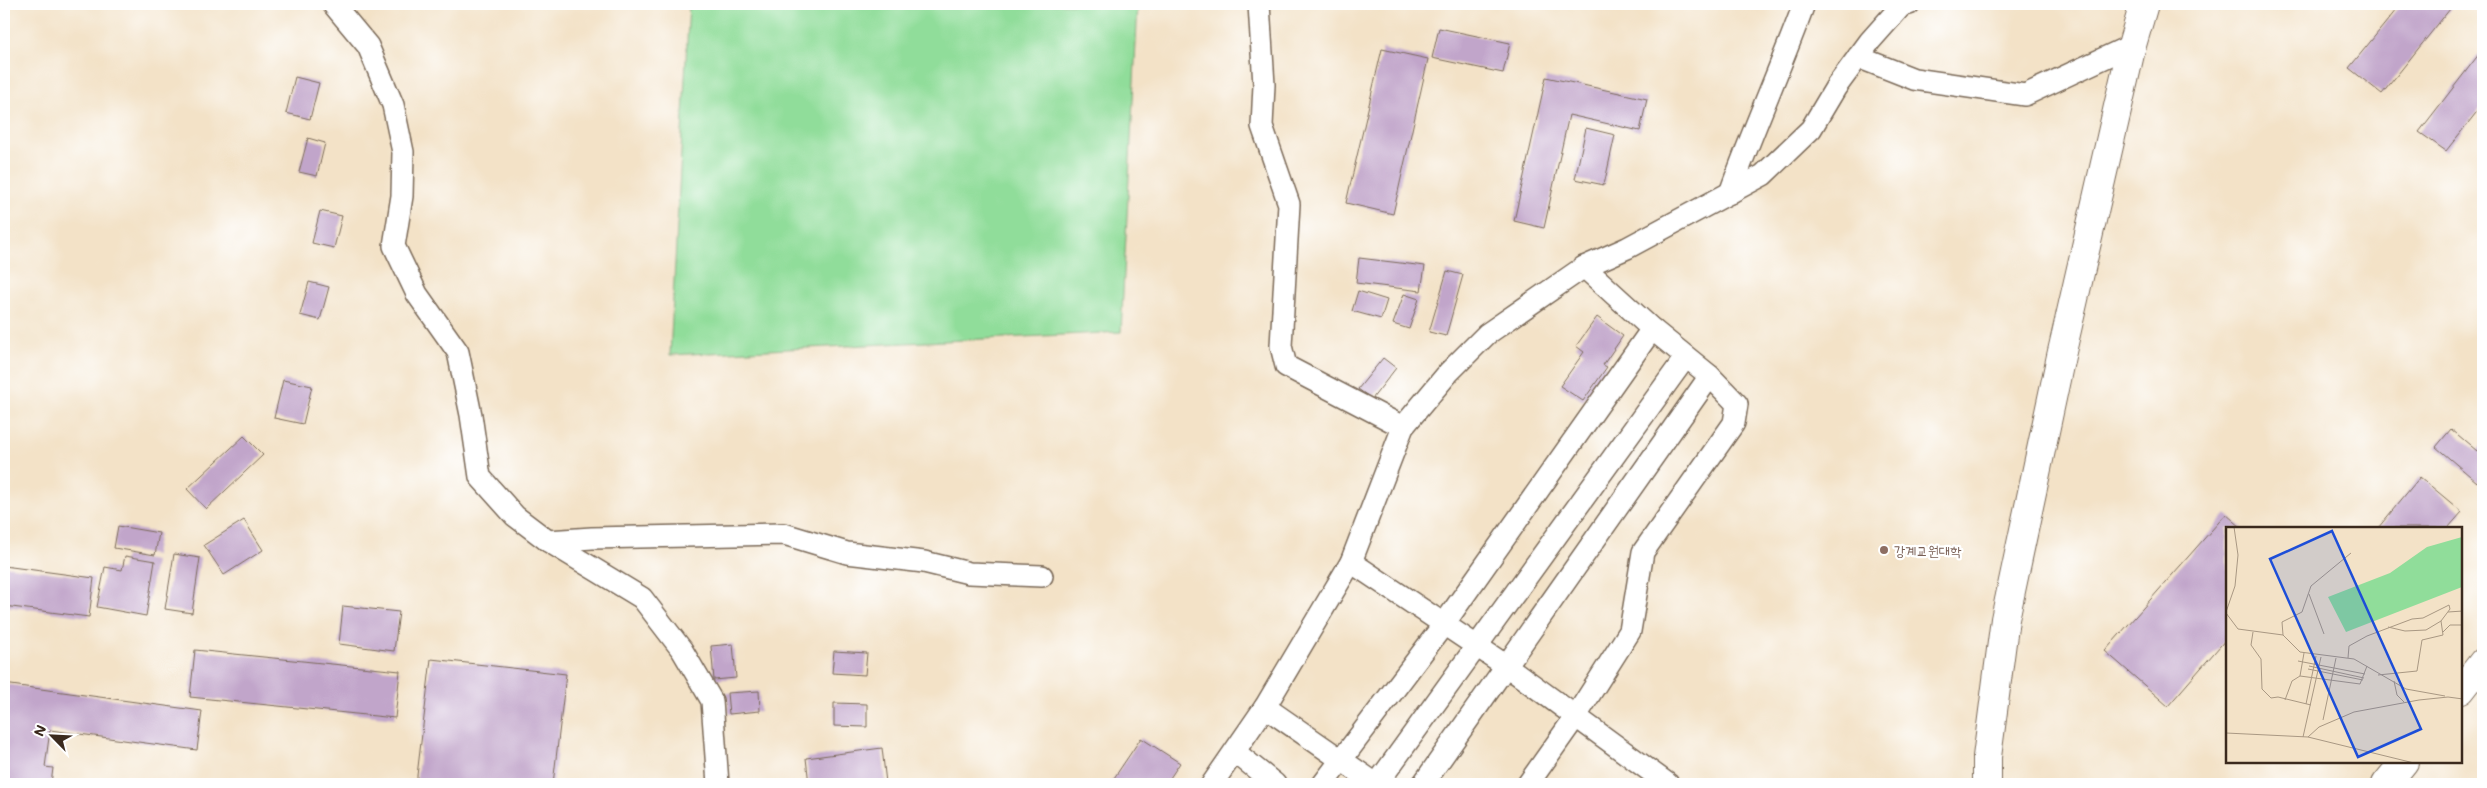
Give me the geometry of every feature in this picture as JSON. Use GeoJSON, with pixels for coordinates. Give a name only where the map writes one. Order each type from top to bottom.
{"type":"FeatureCollection","features":[{"type":"Feature","properties":{"kind":"main road"},"geometry":{"type":"LineString","coordinates":[[1987,784],[1987,757],[2005,619],[2061,356],[2132,44],[2144,4]]}},
{"type":"Feature","properties":{"kind":"main road"},"geometry":{"type":"LineString","coordinates":[[2462,689],[2483,662]]}},
{"type":"Feature","properties":{"kind":"main road"},"geometry":{"type":"LineString","coordinates":[[2386,784],[2403,763]]}},
{"type":"Feature","properties":{"kind":"street"},"geometry":{"type":"LineString","coordinates":[[333,4],[368,46],[394,105],[403,152],[402,196],[394,246],[417,294],[458,352],[471,415],[480,477],[515,516],[548,541],[642,598],[682,650],[712,701],[718,784]]}},
{"type":"Feature","properties":{"kind":"street"},"geometry":{"type":"LineString","coordinates":[[1259,4],[1264,85],[1262,126],[1289,204],[1282,346],[1286,366],[1403,427]]}},
{"type":"Feature","properties":{"kind":"street"},"geometry":{"type":"LineString","coordinates":[[1730,193],[1757,118],[1782,64],[1804,4]]}},
{"type":"Feature","properties":{"kind":"street"},"geometry":{"type":"LineString","coordinates":[[1212,784],[1266,707],[1350,562],[1403,427],[1449,372],[1487,334],[1584,267],[1627,248],[1763,175],[1811,129],[1858,57],[1902,5],[1909,4]]}},
{"type":"Feature","properties":{"kind":"street"},"geometry":{"type":"LineString","coordinates":[[1858,57],[1914,79],[2025,95],[2132,44]]}},
{"type":"Feature","properties":{"kind":"street"},"geometry":{"type":"LineString","coordinates":[[1528,784],[1576,716],[1630,632],[1643,552],[1734,424],[1737,404],[1710,376],[1685,358],[1584,267]]}},
{"type":"Feature","properties":{"kind":"street"},"geometry":{"type":"LineString","coordinates":[[1323,784],[1444,624],[1652,329]]}},
{"type":"Feature","properties":{"kind":"street"},"geometry":{"type":"LineString","coordinates":[[1266,707],[1376,784],[1478,646],[1685,358]]}},
{"type":"Feature","properties":{"kind":"street"},"geometry":{"type":"LineString","coordinates":[[1423,784],[1508,667],[1710,376]]}},
{"type":"Feature","properties":{"kind":"street"},"geometry":{"type":"LineString","coordinates":[[548,541],[592,538],[784,534],[847,554],[924,562],[969,573],[1042,576]]}},
{"type":"Feature","properties":{"kind":"street"},"geometry":{"type":"LineString","coordinates":[[1350,562],[1478,646],[1668,784]]}},
{"type":"Feature","properties":{"kind":"street"},"geometry":{"type":"LineString","coordinates":[[1235,752],[1275,784]]}},
{"type":"Feature","properties":{"kind":"green space"},"geometry":{"type":"Polygon","coordinates":[[[689,4],[1138,4],[1121,332],[670,355],[689,4]]]}},
{"type":"Feature","properties":{"kind":"building"},"geometry":{"type":"Polygon","coordinates":[[[2401,4],[2454,4],[2382,94],[2349,68],[2401,4]]]}},
{"type":"Feature","properties":{"kind":"building"},"geometry":{"type":"Polygon","coordinates":[[[1439,28],[1510,43],[1503,73],[1432,58],[1439,28]]]}},
{"type":"Feature","properties":{"kind":"building"},"geometry":{"type":"Polygon","coordinates":[[[1382,49],[1428,59],[1393,214],[1346,203],[1382,49]]]}},
{"type":"Feature","properties":{"kind":"building"},"geometry":{"type":"Polygon","coordinates":[[[2483,49],[2483,104],[2446,151],[2419,132],[2483,49]]]}},
{"type":"Feature","properties":{"kind":"building"},"geometry":{"type":"Polygon","coordinates":[[[295,77],[319,83],[310,119],[286,113],[295,77]]]}},
{"type":"Feature","properties":{"kind":"building"},"geometry":{"type":"Polygon","coordinates":[[[1546,77],[1647,99],[1640,131],[1569,115],[1544,228],[1514,221],[1546,77]]]}},
{"type":"Feature","properties":{"kind":"building"},"geometry":{"type":"Polygon","coordinates":[[[1586,128],[1615,135],[1604,185],[1575,179],[1586,128]]]}},
{"type":"Feature","properties":{"kind":"building"},"geometry":{"type":"Polygon","coordinates":[[[308,138],[325,143],[317,176],[299,172],[308,138]]]}},
{"type":"Feature","properties":{"kind":"building"},"geometry":{"type":"Polygon","coordinates":[[[320,211],[342,216],[334,248],[312,243],[320,211]]]}},
{"type":"Feature","properties":{"kind":"building"},"geometry":{"type":"Polygon","coordinates":[[[1359,258],[1425,266],[1421,291],[1356,283],[1359,258]]]}},
{"type":"Feature","properties":{"kind":"building"},"geometry":{"type":"Polygon","coordinates":[[[1447,271],[1463,275],[1446,336],[1429,332],[1447,271]]]}},
{"type":"Feature","properties":{"kind":"building"},"geometry":{"type":"Polygon","coordinates":[[[309,282],[329,287],[320,320],[300,315],[309,282]]]}},
{"type":"Feature","properties":{"kind":"building"},"geometry":{"type":"Polygon","coordinates":[[[1358,291],[1387,300],[1381,319],[1352,311],[1358,291]]]}},
{"type":"Feature","properties":{"kind":"building"},"geometry":{"type":"Polygon","coordinates":[[[1404,294],[1419,299],[1409,329],[1393,324],[1404,294]]]}},
{"type":"Feature","properties":{"kind":"building"},"geometry":{"type":"Polygon","coordinates":[[[1597,317],[1623,336],[1603,365],[1607,367],[1583,401],[1560,386],[1584,352],[1576,346],[1597,317]]]}},
{"type":"Feature","properties":{"kind":"building"},"geometry":{"type":"Polygon","coordinates":[[[1383,358],[1396,368],[1372,399],[1358,389],[1383,358]]]}},
{"type":"Feature","properties":{"kind":"building"},"geometry":{"type":"Polygon","coordinates":[[[283,380],[312,386],[303,424],[274,418],[283,380]]]}},
{"type":"Feature","properties":{"kind":"building"},"geometry":{"type":"Polygon","coordinates":[[[2451,429],[2477,451],[2483,444],[2483,475],[2477,482],[2436,447],[2451,429]]]}},
{"type":"Feature","properties":{"kind":"building"},"geometry":{"type":"Polygon","coordinates":[[[244,436],[263,455],[206,509],[187,489],[244,436]]]}},
{"type":"Feature","properties":{"kind":"building"},"geometry":{"type":"Polygon","coordinates":[[[2420,477],[2462,512],[2449,527],[2379,527],[2420,477]]]}},
{"type":"Feature","properties":{"kind":"building"},"geometry":{"type":"Polygon","coordinates":[[[2226,514],[2241,527],[2226,527],[2226,639],[2168,706],[2105,651],[2226,514]]]}},
{"type":"Feature","properties":{"kind":"building"},"geometry":{"type":"Polygon","coordinates":[[[244,520],[263,550],[224,575],[204,545],[244,520]]]}},
{"type":"Feature","properties":{"kind":"building"},"geometry":{"type":"Polygon","coordinates":[[[118,526],[159,533],[155,555],[114,548],[118,526]]]}},
{"type":"Feature","properties":{"kind":"building"},"geometry":{"type":"Polygon","coordinates":[[[174,554],[200,558],[192,613],[165,609],[174,554]]]}},
{"type":"Feature","properties":{"kind":"building"},"geometry":{"type":"Polygon","coordinates":[[[125,556],[155,561],[146,616],[97,607],[105,567],[122,570],[125,556]]]}},
{"type":"Feature","properties":{"kind":"building"},"geometry":{"type":"Polygon","coordinates":[[[4,566],[94,578],[89,617],[4,606],[4,566]]]}},
{"type":"Feature","properties":{"kind":"building"},"geometry":{"type":"Polygon","coordinates":[[[343,606],[399,612],[394,651],[339,644],[343,606]]]}},
{"type":"Feature","properties":{"kind":"building"},"geometry":{"type":"Polygon","coordinates":[[[733,644],[736,678],[714,680],[711,646],[733,644]]]}},
{"type":"Feature","properties":{"kind":"building"},"geometry":{"type":"Polygon","coordinates":[[[195,650],[400,671],[395,718],[190,697],[195,650]]]}},
{"type":"Feature","properties":{"kind":"building"},"geometry":{"type":"Polygon","coordinates":[[[834,651],[867,653],[865,675],[832,673],[834,651]]]}},
{"type":"Feature","properties":{"kind":"building"},"geometry":{"type":"Polygon","coordinates":[[[431,659],[566,674],[553,784],[416,784],[431,659]]]}},
{"type":"Feature","properties":{"kind":"building"},"geometry":{"type":"Polygon","coordinates":[[[4,684],[202,711],[197,750],[50,730],[45,767],[53,768],[51,784],[4,784],[4,684]]]}},
{"type":"Feature","properties":{"kind":"building"},"geometry":{"type":"Polygon","coordinates":[[[759,691],[760,711],[729,714],[727,693],[759,691]]]}},
{"type":"Feature","properties":{"kind":"building"},"geometry":{"type":"Polygon","coordinates":[[[834,703],[867,704],[867,727],[834,726],[834,703]]]}},
{"type":"Feature","properties":{"kind":"building"},"geometry":{"type":"Polygon","coordinates":[[[1141,738],[1180,763],[1166,784],[1110,784],[1141,738]]]}},
{"type":"Feature","properties":{"kind":"building"},"geometry":{"type":"Polygon","coordinates":[[[882,748],[886,783],[809,784],[806,758],[882,748]]]}},
{"type":"Feature","properties":{"kind":"place","name":"강계교원대학"},"geometry":{"type":"Point","coordinates":[1884,550]}}]}
